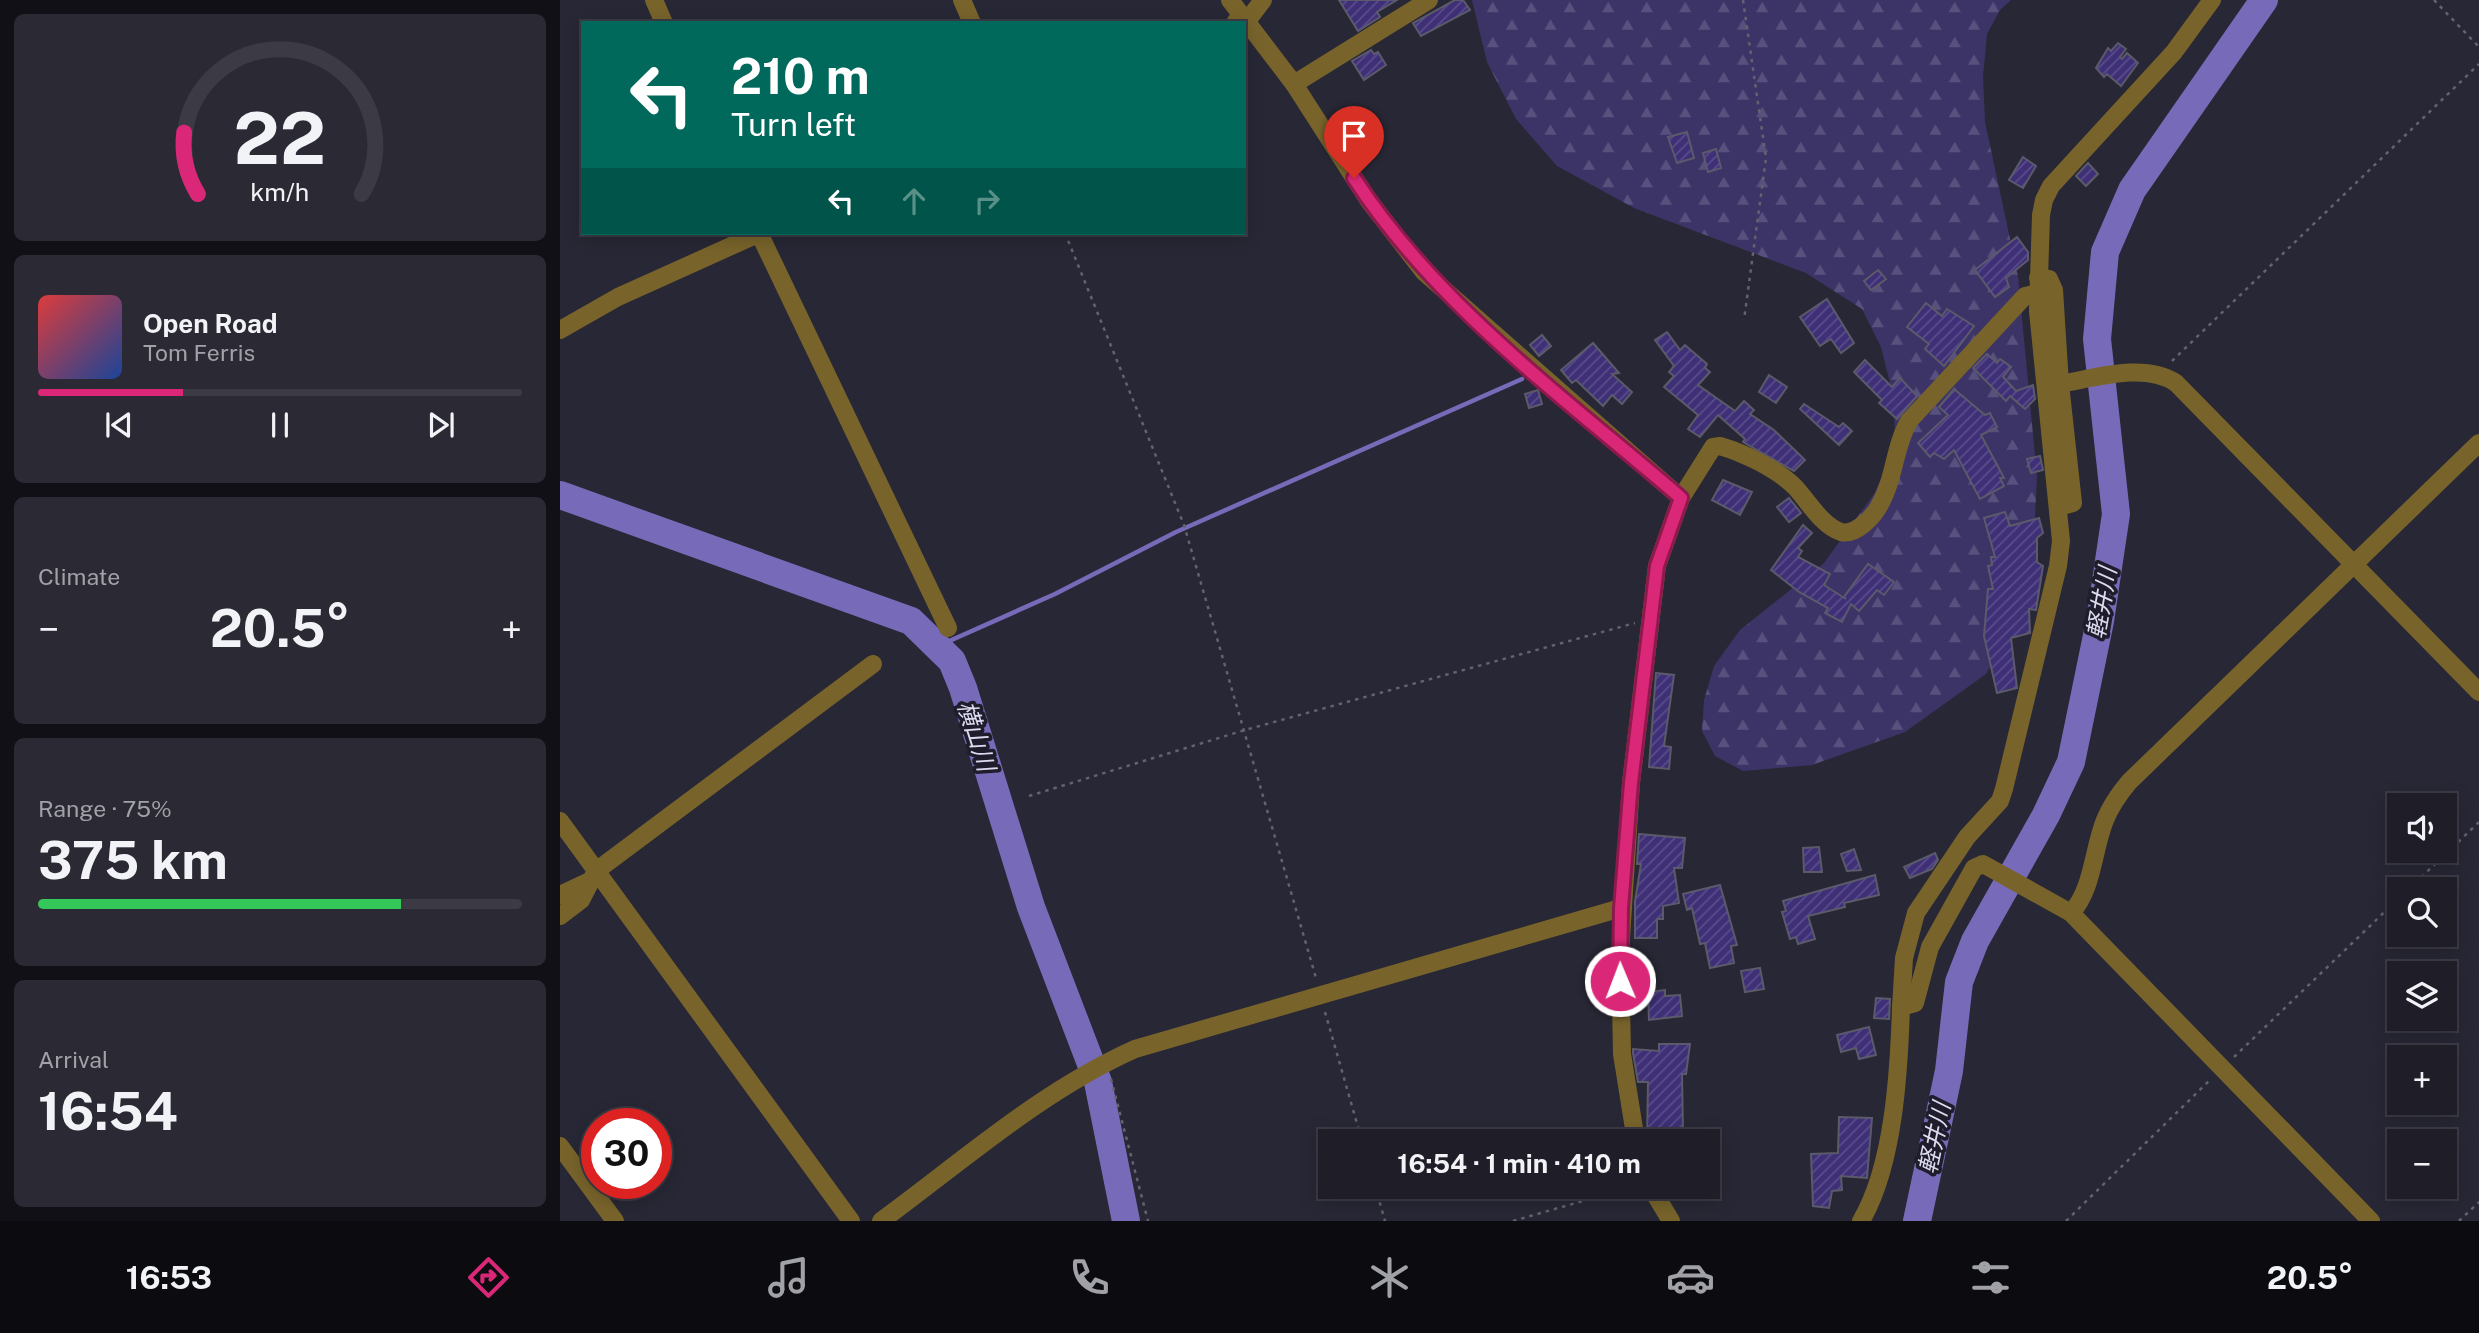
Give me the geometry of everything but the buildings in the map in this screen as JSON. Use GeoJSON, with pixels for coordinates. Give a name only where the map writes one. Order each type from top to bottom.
{"type":"FeatureCollection","features":[{"type":"Feature","properties":{"kind":"street"},"geometry":{"type":"LineString","coordinates":[[654,0],[663,21]]}},
{"type":"Feature","properties":{"kind":"street"},"geometry":{"type":"LineString","coordinates":[[962,0],[971,21]]}},
{"type":"Feature","properties":{"kind":"street"},"geometry":{"type":"LineString","coordinates":[[1230,0],[1240,21]]}},
{"type":"Feature","properties":{"kind":"street"},"geometry":{"type":"LineString","coordinates":[[1241,21],[1262,0]]}},
{"type":"Feature","properties":{"kind":"street"},"geometry":{"type":"LineString","coordinates":[[1294,84],[1429,0]]}},
{"type":"Feature","properties":{"kind":"street"},"geometry":{"type":"LineString","coordinates":[[1861,1221],[1885,1151],[1899,1071],[1904,958],[1916,913],[1967,837],[2000,801],[2058,566],[2058,507],[2039,349],[2038,286],[2044,200],[2051,186],[2174,52],[2212,0]]}},
{"type":"Feature","properties":{"kind":"street"},"geometry":{"type":"LineString","coordinates":[[1246,29],[1294,84],[1369,201],[1424,272],[1681,498]]}},
{"type":"Feature","properties":{"kind":"street"},"geometry":{"type":"LineString","coordinates":[[560,330],[618,297],[755,235]]}},
{"type":"Feature","properties":{"kind":"street"},"geometry":{"type":"LineString","coordinates":[[760,235],[948,628]]}},
{"type":"Feature","properties":{"kind":"street"},"geometry":{"type":"LineString","coordinates":[[1634,1129],[1622,1054],[1621,908],[1631,783],[1657,566],[1681,498],[1713,447],[1720,446],[1784,479],[1829,525],[1840,531],[1851,531],[1871,518],[1879,507],[1892,477],[1901,439],[1909,421],[2025,296],[2049,279],[2054,290],[2068,383],[2073,503],[2058,507]]}},
{"type":"Feature","properties":{"kind":"street"},"geometry":{"type":"LineString","coordinates":[[2068,383],[2146,373],[2160,375],[2176,383],[2479,692]]}},
{"type":"Feature","properties":{"kind":"street"},"geometry":{"type":"LineString","coordinates":[[2071,914],[2081,899],[2104,822],[2117,796],[2479,443]]}},
{"type":"Feature","properties":{"kind":"street"},"geometry":{"type":"LineString","coordinates":[[560,895],[593,876],[873,664]]}},
{"type":"Feature","properties":{"kind":"street"},"geometry":{"type":"LineString","coordinates":[[560,821],[593,876],[851,1221]]}},
{"type":"Feature","properties":{"kind":"street"},"geometry":{"type":"LineString","coordinates":[[1901,1007],[1915,1003],[1930,947],[1974,868],[1978,864],[1988,865],[2071,914],[2371,1221]]}},
{"type":"Feature","properties":{"kind":"street"},"geometry":{"type":"LineString","coordinates":[[560,916],[581,900],[593,876]]}},
{"type":"Feature","properties":{"kind":"street"},"geometry":{"type":"LineString","coordinates":[[881,1221],[1022,1115],[1106,1063],[1163,1039],[1621,908]]}},
{"type":"Feature","properties":{"kind":"street"},"geometry":{"type":"LineString","coordinates":[[560,1146],[615,1221]]}},
{"type":"Feature","properties":{"kind":"street"},"geometry":{"type":"LineString","coordinates":[[1658,1199],[1671,1221]]}},
{"type":"Feature","properties":{"kind":"path"},"geometry":{"type":"LineString","coordinates":[[1743,0],[1766,158],[1744,320]]}},
{"type":"Feature","properties":{"kind":"path"},"geometry":{"type":"LineString","coordinates":[[2434,0],[2479,47]]}},
{"type":"Feature","properties":{"kind":"path"},"geometry":{"type":"LineString","coordinates":[[2160,375],[2479,64]]}},
{"type":"Feature","properties":{"kind":"path"},"geometry":{"type":"LineString","coordinates":[[1066,235],[1184,525],[1359,1129]]}},
{"type":"Feature","properties":{"kind":"path"},"geometry":{"type":"LineString","coordinates":[[1029,796],[1245,730],[1652,620]]}},
{"type":"Feature","properties":{"kind":"path"},"geometry":{"type":"LineString","coordinates":[[2422,877],[2479,822]]}},
{"type":"Feature","properties":{"kind":"path"},"geometry":{"type":"LineString","coordinates":[[1106,1063],[1147,1221]]}},
{"type":"Feature","properties":{"kind":"path"},"geometry":{"type":"LineString","coordinates":[[1379,1199],[1385,1221]]}},
{"type":"Feature","properties":{"kind":"path"},"geometry":{"type":"LineString","coordinates":[[1513,1221],[1590,1199]]}},
{"type":"Feature","properties":{"kind":"path"},"geometry":{"type":"LineString","coordinates":[[2459,1221],[2479,1202]]}},
{"type":"Feature","properties":{"kind":"green space"},"geometry":{"type":"Polygon","coordinates":[[[1472,0],[2011,0],[2000,10],[1987,34],[1983,76],[1985,122],[2018,276],[2037,477],[2033,557],[2019,615],[1986,674],[1905,732],[1812,765],[1743,771],[1715,756],[1702,731],[1704,700],[1714,666],[1740,630],[1824,563],[1874,494],[1888,463],[1895,432],[1893,395],[1881,347],[1862,309],[1806,273],[1634,208],[1557,166],[1516,119],[1487,62],[1472,0]]]}},
{"type":"Feature","properties":{"kind":"waterway","name":"軽井川"},"geometry":{"type":"LineString","coordinates":[[1917,1221],[1949,1071],[1959,982],[1975,941],[2046,815],[2071,762],[2100,621],[2116,514],[2097,339],[2105,252],[2132,190],[2264,0]]}},
{"type":"Feature","properties":{"kind":"waterway"},"geometry":{"type":"LineString","coordinates":[[938,646],[1055,594],[1176,532],[1522,379]]}},
{"type":"Feature","properties":{"kind":"waterway","name":"横山川"},"geometry":{"type":"LineString","coordinates":[[560,495],[911,621],[952,661],[963,688],[1031,907],[1098,1082],[1126,1221]]}},
{"type":"Feature","properties":{"kind":"route"},"geometry":{"type":"LineString","coordinates":[[1354,178],[1424,272],[1536,374],[1681,498],[1657,566],[1631,783],[1621,908],[1620,981]]}}]}
